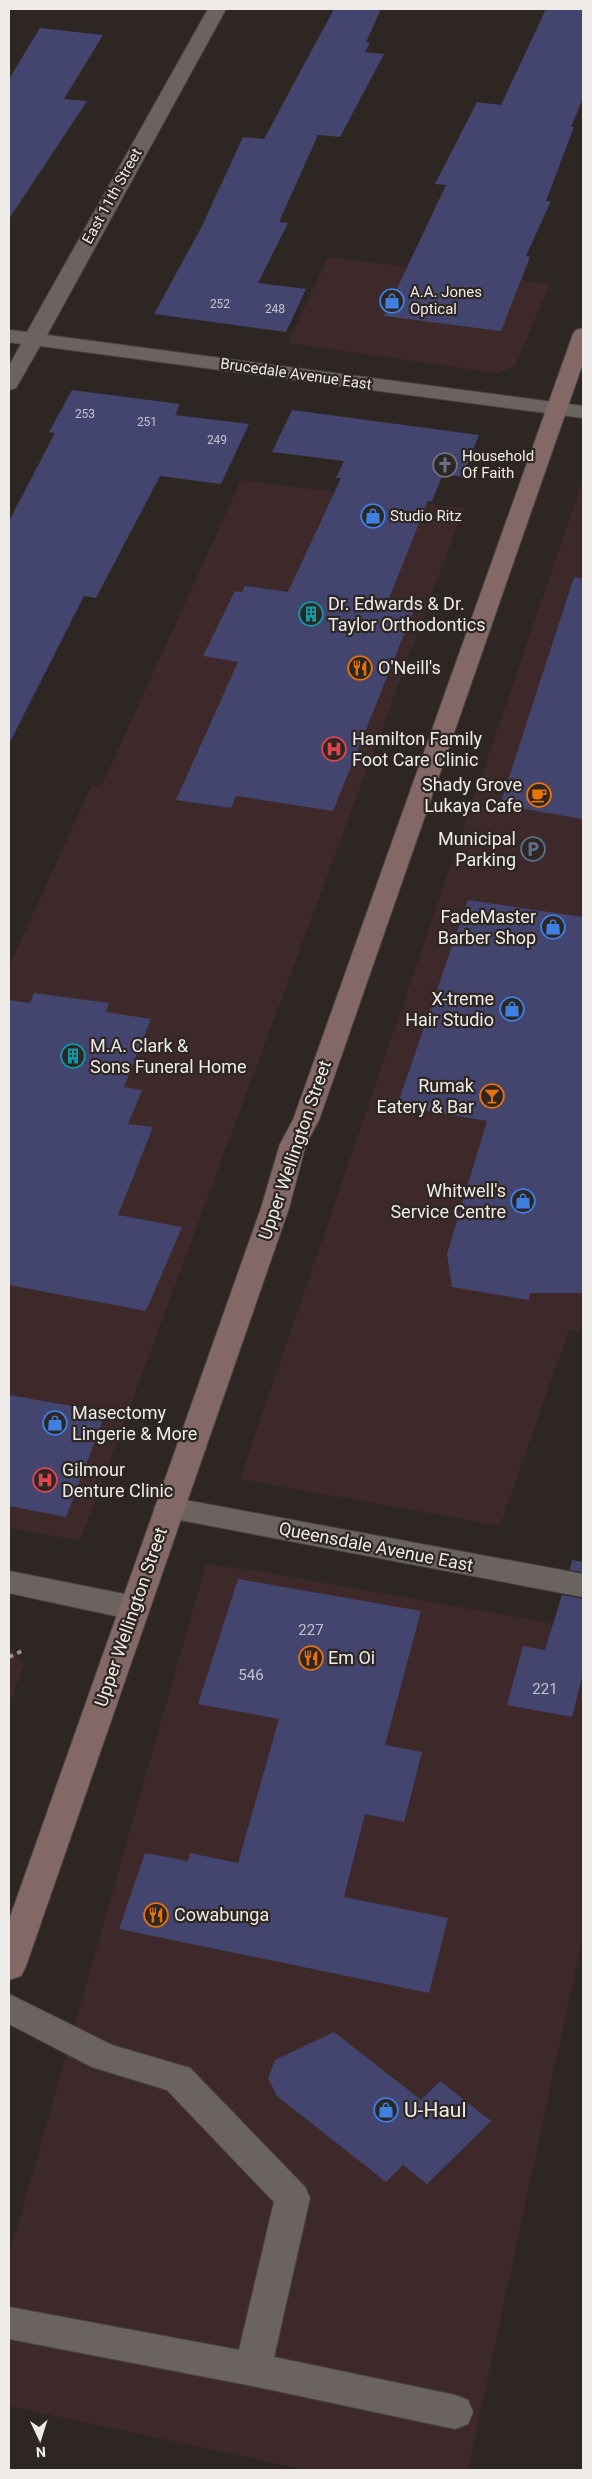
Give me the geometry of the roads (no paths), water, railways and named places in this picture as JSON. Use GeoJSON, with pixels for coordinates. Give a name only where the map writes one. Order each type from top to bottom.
{"type":"FeatureCollection","features":[{"type":"Feature","properties":{"kind":"main road","name":"Upper Wellington Street"},"geometry":{"type":"LineString","coordinates":[[9,1966],[275,1208],[293,1144],[306,1120],[583,334]]}},
{"type":"Feature","properties":{"kind":"street","name":"East 11th Street"},"geometry":{"type":"LineString","coordinates":[[9,384],[217,9]]}},
{"type":"Feature","properties":{"kind":"street","name":"Brucedale Avenue East"},"geometry":{"type":"LineString","coordinates":[[9,336],[583,412]]}},
{"type":"Feature","properties":{"kind":"street","name":"Queensdale Avenue East"},"geometry":{"type":"LineString","coordinates":[[169,1508],[583,1586]]}},
{"type":"Feature","properties":{"kind":"street"},"geometry":{"type":"LineString","coordinates":[[9,1582],[134,1608]]}},
{"type":"Feature","properties":{"kind":"street"},"geometry":{"type":"LineString","coordinates":[[9,2008],[104,2057],[178,2078],[293,2198],[253,2369]]}},
{"type":"Feature","properties":{"kind":"street"},"geometry":{"type":"LineString","coordinates":[[9,2323],[253,2369],[455,2412]]}},
{"type":"Feature","properties":{"kind":"place","name":"A.A. Jones Optical"},"geometry":{"type":"Point","coordinates":[392,301]}},
{"type":"Feature","properties":{"kind":"place","name":"Household Of Faith"},"geometry":{"type":"Point","coordinates":[445,465]}},
{"type":"Feature","properties":{"kind":"place","name":"Studio Ritz"},"geometry":{"type":"Point","coordinates":[373,516]}},
{"type":"Feature","properties":{"kind":"place","name":"Dr. Edwards & Dr. Taylor Orthodontics"},"geometry":{"type":"Point","coordinates":[311,614]}},
{"type":"Feature","properties":{"kind":"place","name":"O'Neill's"},"geometry":{"type":"Point","coordinates":[360,668]}},
{"type":"Feature","properties":{"kind":"place","name":"Hamilton Family Foot Care Clinic"},"geometry":{"type":"Point","coordinates":[334,749]}},
{"type":"Feature","properties":{"kind":"place","name":"Shady Grove Lukaya Cafe"},"geometry":{"type":"Point","coordinates":[539,795]}},
{"type":"Feature","properties":{"kind":"place","name":"Municipal Parking"},"geometry":{"type":"Point","coordinates":[533,849]}},
{"type":"Feature","properties":{"kind":"place","name":"FadeMaster Barber Shop"},"geometry":{"type":"Point","coordinates":[553,927]}},
{"type":"Feature","properties":{"kind":"place","name":"X-treme Hair Studio"},"geometry":{"type":"Point","coordinates":[512,1009]}},
{"type":"Feature","properties":{"kind":"place","name":"M.A. Clark & Sons Funeral Home"},"geometry":{"type":"Point","coordinates":[73,1056]}},
{"type":"Feature","properties":{"kind":"place","name":"Rumak Eatery & Bar"},"geometry":{"type":"Point","coordinates":[492,1096]}},
{"type":"Feature","properties":{"kind":"place","name":"Whitwell's Service Centre"},"geometry":{"type":"Point","coordinates":[523,1201]}},
{"type":"Feature","properties":{"kind":"place","name":"Masectomy Lingerie & More"},"geometry":{"type":"Point","coordinates":[55,1423]}},
{"type":"Feature","properties":{"kind":"place","name":"Gilmour Denture Clinic"},"geometry":{"type":"Point","coordinates":[45,1480]}},
{"type":"Feature","properties":{"kind":"place","name":"Em Oi"},"geometry":{"type":"Point","coordinates":[311,1658]}},
{"type":"Feature","properties":{"kind":"place","name":"Cowabunga"},"geometry":{"type":"Point","coordinates":[156,1915]}},
{"type":"Feature","properties":{"kind":"place","name":"U-Haul"},"geometry":{"type":"Point","coordinates":[386,2110]}}]}
